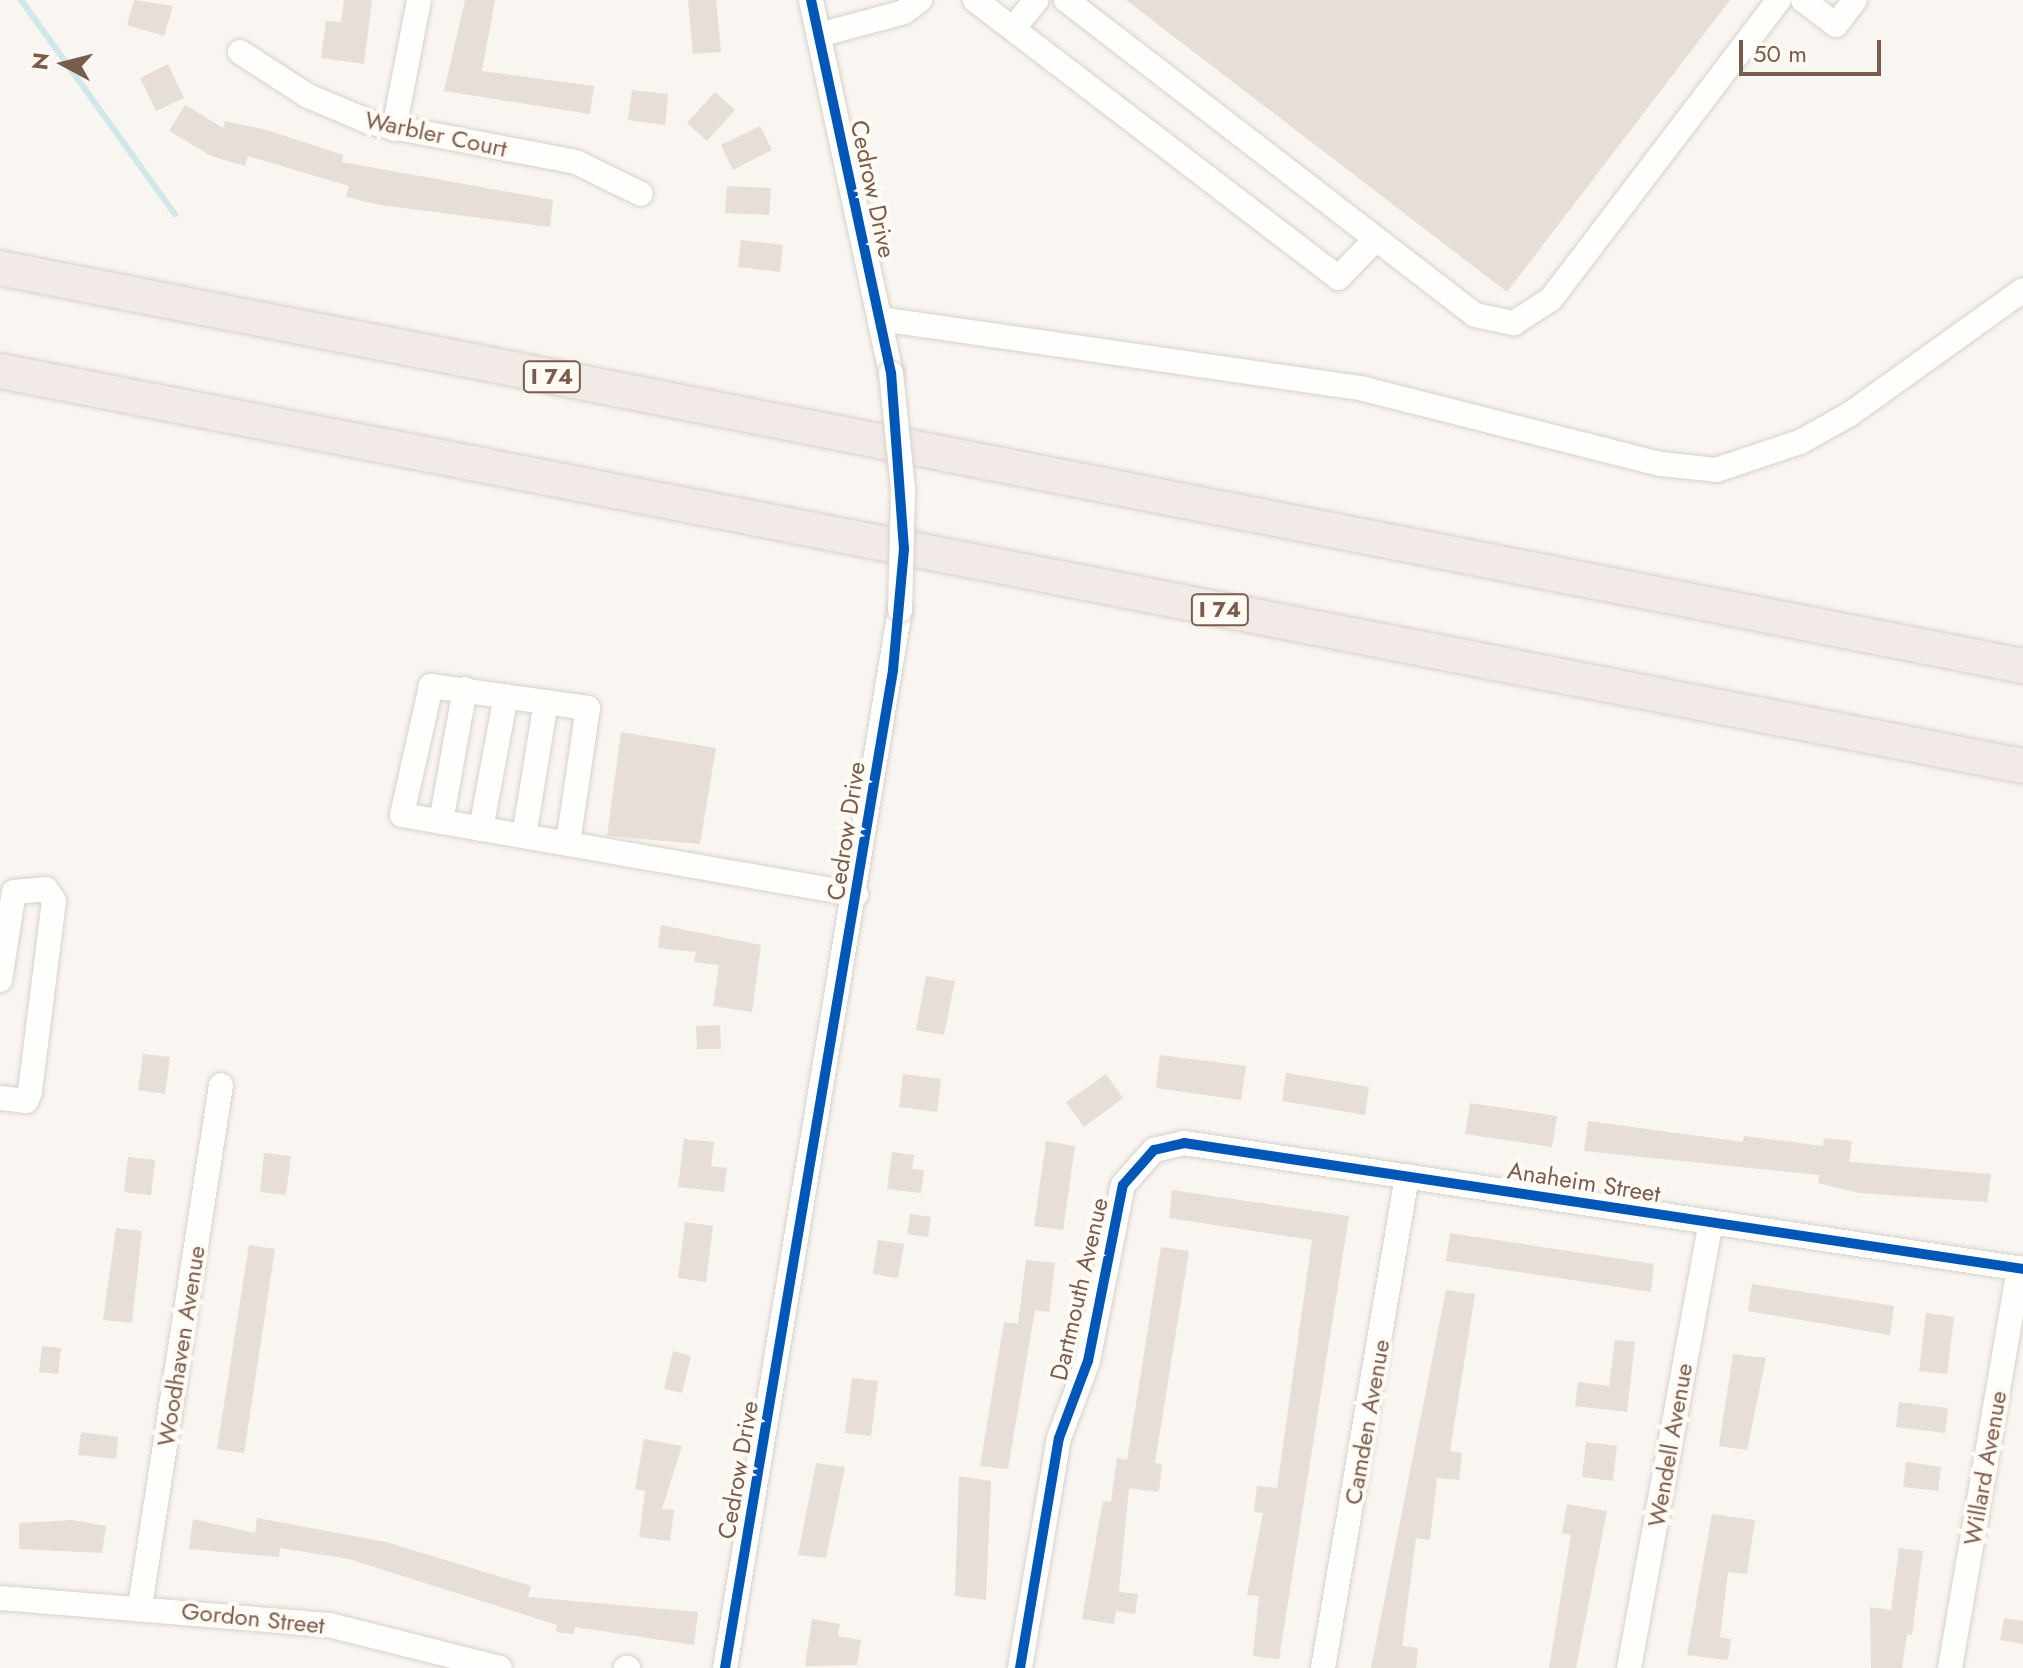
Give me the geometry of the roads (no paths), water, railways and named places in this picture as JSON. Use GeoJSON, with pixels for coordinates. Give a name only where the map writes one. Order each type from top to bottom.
{"type":"FeatureCollection","features":[{"type":"Feature","properties":{"kind":"highway","name":"I 74"},"geometry":{"type":"LineString","coordinates":[[0,268],[2023,666]]}},
{"type":"Feature","properties":{"kind":"highway","name":"I 74"},"geometry":{"type":"LineString","coordinates":[[0,371],[2023,766]]}},
{"type":"Feature","properties":{"kind":"street"},"geometry":{"type":"LineString","coordinates":[[394,129],[419,0]]}},
{"type":"Feature","properties":{"kind":"street","name":"Cedrow Drive"},"geometry":{"type":"LineString","coordinates":[[725,1668],[856,894],[900,610],[903,490],[891,373],[811,0]]}},
{"type":"Feature","properties":{"kind":"street"},"geometry":{"type":"LineString","coordinates":[[819,35],[904,12],[920,0]]}},
{"type":"Feature","properties":{"kind":"street"},"geometry":{"type":"LineString","coordinates":[[975,0],[1338,278],[1376,239]]}},
{"type":"Feature","properties":{"kind":"street"},"geometry":{"type":"LineString","coordinates":[[1014,27],[1037,0]]}},
{"type":"Feature","properties":{"kind":"street"},"geometry":{"type":"LineString","coordinates":[[1066,0],[1475,315],[1514,323],[1551,299],[1779,0]]}},
{"type":"Feature","properties":{"kind":"street"},"geometry":{"type":"LineString","coordinates":[[1803,0],[1836,25],[1855,0]]}},
{"type":"Feature","properties":{"kind":"street","name":"Warbler Court"},"geometry":{"type":"LineString","coordinates":[[240,52],[308,96],[394,129],[576,162],[641,194]]}},
{"type":"Feature","properties":{"kind":"street"},"geometry":{"type":"LineString","coordinates":[[881,319],[1303,377],[1661,464],[1716,470],[1800,442],[1850,414],[2023,290]]}},
{"type":"Feature","properties":{"kind":"street"},"geometry":{"type":"LineString","coordinates":[[568,843],[588,708],[431,686],[425,695],[402,815],[856,894]]}},
{"type":"Feature","properties":{"kind":"street"},"geometry":{"type":"LineString","coordinates":[[441,822],[465,689]]}},
{"type":"Feature","properties":{"kind":"street"},"geometry":{"type":"LineString","coordinates":[[481,829],[506,696]]}},
{"type":"Feature","properties":{"kind":"street"},"geometry":{"type":"LineString","coordinates":[[524,836],[546,702]]}},
{"type":"Feature","properties":{"kind":"street"},"geometry":{"type":"LineString","coordinates":[[0,980],[14,892],[46,889],[54,901],[30,1092],[26,1101],[0,1098]]}},
{"type":"Feature","properties":{"kind":"street","name":"Woodhaven Avenue"},"geometry":{"type":"LineString","coordinates":[[140,1606],[221,1085]]}},
{"type":"Feature","properties":{"kind":"street","name":"Anaheim Street"},"geometry":{"type":"LineString","coordinates":[[1141,1158],[1184,1143],[2021,1269]]}},
{"type":"Feature","properties":{"kind":"street","name":"Dartmouth Avenue"},"geometry":{"type":"LineString","coordinates":[[1020,1668],[1059,1438],[1088,1361],[1123,1185],[1141,1158]]}},
{"type":"Feature","properties":{"kind":"street","name":"Camden Avenue"},"geometry":{"type":"LineString","coordinates":[[1323,1668],[1407,1176]]}},
{"type":"Feature","properties":{"kind":"street","name":"Wendell Avenue"},"geometry":{"type":"LineString","coordinates":[[1629,1668],[1711,1222]]}},
{"type":"Feature","properties":{"kind":"street","name":"Willard Avenue"},"geometry":{"type":"LineString","coordinates":[[1950,1668],[2021,1269]]}},
{"type":"Feature","properties":{"kind":"street","name":"Gordon Street"},"geometry":{"type":"LineString","coordinates":[[0,1598],[140,1606],[329,1625],[425,1658],[500,1668]]}},
{"type":"Feature","properties":{"kind":"waterway"},"geometry":{"type":"LineString","coordinates":[[21,0],[175,214]]}}]}
